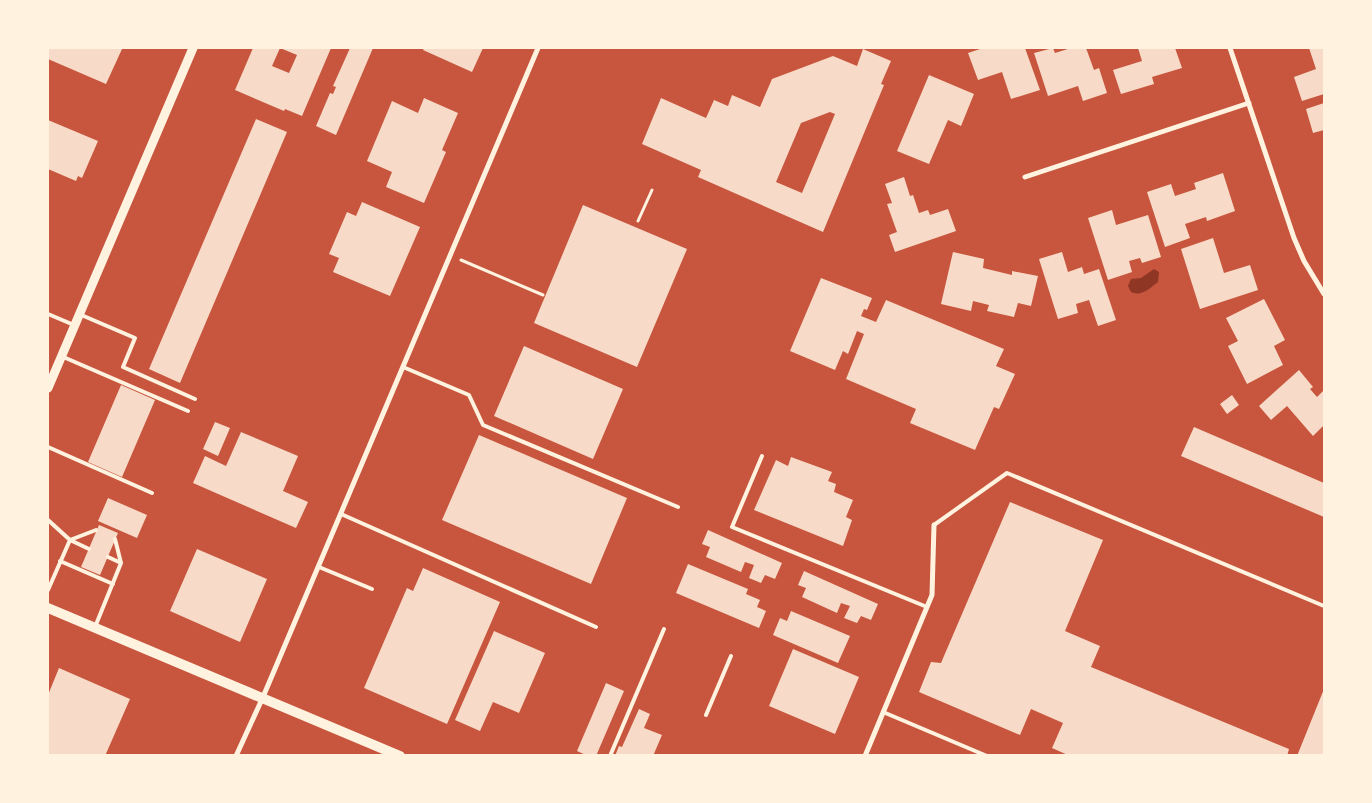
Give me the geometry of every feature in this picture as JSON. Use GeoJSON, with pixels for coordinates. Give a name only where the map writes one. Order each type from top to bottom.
{"type":"FeatureCollection","features":[{"type":"Feature","properties":{"kind":"main road"},"geometry":{"type":"LineString","coordinates":[[48,608],[400,756]]}},
{"type":"Feature","properties":{"kind":"street"},"geometry":{"type":"LineString","coordinates":[[48,388],[193,48]]}},
{"type":"Feature","properties":{"kind":"street"},"geometry":{"type":"LineString","coordinates":[[236,756],[263,698],[538,48]]}},
{"type":"Feature","properties":{"kind":"street"},"geometry":{"type":"LineString","coordinates":[[1230,48],[1294,238],[1304,261],[1324,294]]}},
{"type":"Feature","properties":{"kind":"street"},"geometry":{"type":"LineString","coordinates":[[1025,177],[1249,103]]}},
{"type":"Feature","properties":{"kind":"street"},"geometry":{"type":"LineString","coordinates":[[865,756],[932,595],[934,525]]}},
{"type":"Feature","properties":{"kind":"lane"},"geometry":{"type":"LineString","coordinates":[[48,314],[74,325]]}},
{"type":"Feature","properties":{"kind":"lane"},"geometry":{"type":"LineString","coordinates":[[79,314],[135,338],[123,367],[195,398]]}},
{"type":"Feature","properties":{"kind":"lane"},"geometry":{"type":"LineString","coordinates":[[61,356],[188,411]]}},
{"type":"Feature","properties":{"kind":"lane"},"geometry":{"type":"LineString","coordinates":[[403,367],[469,395],[484,425],[678,507]]}},
{"type":"Feature","properties":{"kind":"lane"},"geometry":{"type":"LineString","coordinates":[[48,448],[152,493]]}},
{"type":"Feature","properties":{"kind":"lane"},"geometry":{"type":"LineString","coordinates":[[762,456],[732,527],[927,607]]}},
{"type":"Feature","properties":{"kind":"lane"},"geometry":{"type":"LineString","coordinates":[[934,525],[1008,473],[1324,606]]}},
{"type":"Feature","properties":{"kind":"lane"},"geometry":{"type":"LineString","coordinates":[[341,514],[596,627]]}},
{"type":"Feature","properties":{"kind":"lane"},"geometry":{"type":"LineString","coordinates":[[48,520],[70,540],[89,549]]}},
{"type":"Feature","properties":{"kind":"lane"},"geometry":{"type":"LineString","coordinates":[[48,590],[70,540],[96,530]]}},
{"type":"Feature","properties":{"kind":"lane"},"geometry":{"type":"LineString","coordinates":[[95,627],[121,563],[115,539]]}},
{"type":"Feature","properties":{"kind":"lane"},"geometry":{"type":"LineString","coordinates":[[108,557],[121,563]]}},
{"type":"Feature","properties":{"kind":"lane"},"geometry":{"type":"LineString","coordinates":[[60,561],[113,584]]}},
{"type":"Feature","properties":{"kind":"lane"},"geometry":{"type":"LineString","coordinates":[[318,567],[372,589]]}},
{"type":"Feature","properties":{"kind":"lane"},"geometry":{"type":"LineString","coordinates":[[610,756],[664,629]]}},
{"type":"Feature","properties":{"kind":"lane"},"geometry":{"type":"LineString","coordinates":[[706,715],[731,656]]}},
{"type":"Feature","properties":{"kind":"lane"},"geometry":{"type":"LineString","coordinates":[[883,712],[987,756]]}},
{"type":"Feature","properties":{"kind":"path"},"geometry":{"type":"LineString","coordinates":[[638,221],[652,190]]}},
{"type":"Feature","properties":{"kind":"path"},"geometry":{"type":"LineString","coordinates":[[451,255],[543,295]]}},
{"type":"Feature","properties":{"kind":"shaded area"},"geometry":{"type":"Polygon","coordinates":[[[1154,269],[1159,272],[1158,282],[1142,293],[1131,292],[1128,286],[1131,279],[1141,278],[1154,269]]]}},
{"type":"Feature","properties":{"kind":"building"},"geometry":{"type":"Polygon","coordinates":[[[48,48],[122,49],[106,84],[48,59],[48,48]]]}},
{"type":"Feature","properties":{"kind":"building"},"geometry":{"type":"Polygon","coordinates":[[[253,48],[280,48],[331,48],[302,116],[285,109],[284,111],[235,90],[253,48]],[[280,48],[272,66],[289,73],[297,55],[280,48]]]}},
{"type":"Feature","properties":{"kind":"building"},"geometry":{"type":"Polygon","coordinates":[[[350,48],[373,48],[336,135],[316,126],[330,93],[333,94],[336,87],[333,86],[350,48]]]}},
{"type":"Feature","properties":{"kind":"building"},"geometry":{"type":"Polygon","coordinates":[[[424,48],[483,48],[472,72],[423,50],[424,48]]]}},
{"type":"Feature","properties":{"kind":"building"},"geometry":{"type":"Polygon","coordinates":[[[983,48],[1025,48],[1040,90],[1011,99],[1002,72],[978,80],[968,53],[983,48]]]}},
{"type":"Feature","properties":{"kind":"building"},"geometry":{"type":"Polygon","coordinates":[[[1053,48],[1055,53],[1071,48],[1086,48],[1094,70],[1099,68],[1107,93],[1083,101],[1078,86],[1048,96],[1034,53],[1053,48]]]}},
{"type":"Feature","properties":{"kind":"building"},"geometry":{"type":"Polygon","coordinates":[[[1138,48],[1175,48],[1182,68],[1152,77],[1154,84],[1121,94],[1113,70],[1142,61],[1138,48]]]}},
{"type":"Feature","properties":{"kind":"building"},"geometry":{"type":"Polygon","coordinates":[[[1309,48],[1324,48],[1324,94],[1302,101],[1294,77],[1316,69],[1309,48]]]}},
{"type":"Feature","properties":{"kind":"building"},"geometry":{"type":"Polygon","coordinates":[[[863,49],[891,61],[881,84],[884,85],[823,232],[698,177],[701,170],[642,144],[661,98],[706,118],[714,100],[728,106],[732,95],[760,107],[772,79],[833,56],[857,66],[863,49]],[[830,112],[801,123],[776,182],[802,193],[835,114],[830,112]]]}},
{"type":"Feature","properties":{"kind":"building"},"geometry":{"type":"Polygon","coordinates":[[[929,75],[974,94],[961,126],[948,120],[929,164],[897,151],[929,75]]]}},
{"type":"Feature","properties":{"kind":"building"},"geometry":{"type":"Polygon","coordinates":[[[424,98],[458,113],[442,150],[446,152],[424,203],[386,187],[392,172],[367,161],[392,101],[418,113],[424,98]]]}},
{"type":"Feature","properties":{"kind":"building"},"geometry":{"type":"Polygon","coordinates":[[[1324,103],[1324,130],[1313,133],[1306,109],[1324,103]]]}},
{"type":"Feature","properties":{"kind":"building"},"geometry":{"type":"Polygon","coordinates":[[[256,119],[287,132],[180,383],[149,369],[256,119]]]}},
{"type":"Feature","properties":{"kind":"building"},"geometry":{"type":"Polygon","coordinates":[[[48,120],[98,141],[82,178],[78,176],[76,181],[48,169],[48,120]]]}},
{"type":"Feature","properties":{"kind":"building"},"geometry":{"type":"Polygon","coordinates":[[[1223,173],[1235,211],[1207,221],[1206,217],[1185,224],[1190,238],[1165,247],[1147,192],[1171,184],[1175,196],[1196,189],[1194,183],[1223,173]]]}},
{"type":"Feature","properties":{"kind":"building"},"geometry":{"type":"Polygon","coordinates":[[[904,177],[910,196],[913,195],[919,213],[928,210],[930,215],[948,209],[956,231],[895,252],[889,235],[897,232],[887,204],[892,203],[885,184],[904,177]]]}},
{"type":"Feature","properties":{"kind":"building"},"geometry":{"type":"Polygon","coordinates":[[[362,202],[420,227],[390,296],[333,272],[339,258],[329,254],[347,212],[356,216],[362,202]]]}},
{"type":"Feature","properties":{"kind":"building"},"geometry":{"type":"Polygon","coordinates":[[[583,205],[687,249],[637,367],[534,323],[583,205]]]}},
{"type":"Feature","properties":{"kind":"building"},"geometry":{"type":"Polygon","coordinates":[[[1112,210],[1116,225],[1148,215],[1161,257],[1142,263],[1140,258],[1129,261],[1132,272],[1108,280],[1088,218],[1112,210]]]}},
{"type":"Feature","properties":{"kind":"building"},"geometry":{"type":"Polygon","coordinates":[[[1213,238],[1224,273],[1250,265],[1258,290],[1200,309],[1181,249],[1213,238]]]}},
{"type":"Feature","properties":{"kind":"building"},"geometry":{"type":"Polygon","coordinates":[[[953,252],[984,259],[983,268],[1012,275],[1012,271],[1038,276],[1031,306],[1018,303],[1014,317],[987,311],[989,305],[973,301],[971,311],[941,304],[953,252]]]}},
{"type":"Feature","properties":{"kind":"building"},"geometry":{"type":"Polygon","coordinates":[[[1062,252],[1068,272],[1082,267],[1084,274],[1099,269],[1116,320],[1098,326],[1089,300],[1076,304],[1078,313],[1058,319],[1039,259],[1062,252]]]}},
{"type":"Feature","properties":{"kind":"building"},"geometry":{"type":"Polygon","coordinates":[[[821,278],[872,298],[867,310],[864,309],[861,316],[876,322],[886,300],[1004,349],[996,366],[1015,374],[999,409],[994,407],[975,450],[910,423],[916,409],[846,379],[864,334],[857,331],[848,354],[843,351],[835,370],[790,351],[821,278]]]}},
{"type":"Feature","properties":{"kind":"building"},"geometry":{"type":"Polygon","coordinates":[[[1264,299],[1285,340],[1274,346],[1283,365],[1247,384],[1228,346],[1238,341],[1226,318],[1264,299]]]}},
{"type":"Feature","properties":{"kind":"building"},"geometry":{"type":"Polygon","coordinates":[[[524,346],[623,389],[593,459],[494,416],[524,346]]]}},
{"type":"Feature","properties":{"kind":"building"},"geometry":{"type":"Polygon","coordinates":[[[1299,370],[1313,387],[1310,389],[1317,397],[1324,390],[1324,425],[1313,436],[1287,406],[1271,420],[1259,406],[1299,370]]]}},
{"type":"Feature","properties":{"kind":"building"},"geometry":{"type":"Polygon","coordinates":[[[121,385],[155,400],[122,477],[88,462],[121,385]]]}},
{"type":"Feature","properties":{"kind":"building"},"geometry":{"type":"Polygon","coordinates":[[[1232,395],[1239,405],[1227,414],[1220,404],[1232,395]]]}},
{"type":"Feature","properties":{"kind":"building"},"geometry":{"type":"Polygon","coordinates":[[[215,422],[230,428],[218,456],[203,449],[215,422]]]}},
{"type":"Feature","properties":{"kind":"building"},"geometry":{"type":"Polygon","coordinates":[[[1194,427],[1324,483],[1324,517],[1181,456],[1194,427]]]}},
{"type":"Feature","properties":{"kind":"building"},"geometry":{"type":"Polygon","coordinates":[[[241,432],[298,456],[283,491],[308,502],[296,528],[193,483],[205,456],[226,466],[241,432]]]}},
{"type":"Feature","properties":{"kind":"building"},"geometry":{"type":"Polygon","coordinates":[[[479,435],[627,498],[591,584],[442,520],[479,435]]]}},
{"type":"Feature","properties":{"kind":"building"},"geometry":{"type":"Polygon","coordinates":[[[791,457],[832,472],[828,481],[836,484],[834,492],[853,500],[846,517],[852,520],[843,546],[754,510],[776,460],[788,466],[791,457]]]}},
{"type":"Feature","properties":{"kind":"building"},"geometry":{"type":"Polygon","coordinates":[[[108,498],[147,515],[137,538],[98,521],[108,498]]]}},
{"type":"Feature","properties":{"kind":"building"},"geometry":{"type":"Polygon","coordinates":[[[1010,502],[1103,540],[1065,631],[1100,646],[1091,667],[1289,749],[1287,756],[1070,756],[1052,748],[1063,723],[1031,709],[1020,735],[919,692],[931,662],[941,663],[1010,502]]]}},
{"type":"Feature","properties":{"kind":"building"},"geometry":{"type":"Polygon","coordinates":[[[99,525],[118,533],[100,575],[81,567],[99,525]]]}},
{"type":"Feature","properties":{"kind":"building"},"geometry":{"type":"Polygon","coordinates":[[[708,530],[782,563],[775,579],[765,575],[761,583],[749,578],[754,565],[745,562],[741,572],[706,557],[710,547],[702,544],[708,530]]]}},
{"type":"Feature","properties":{"kind":"building"},"geometry":{"type":"Polygon","coordinates":[[[197,549],[267,579],[240,642],[170,611],[197,549]]]}},
{"type":"Feature","properties":{"kind":"building"},"geometry":{"type":"Polygon","coordinates":[[[688,564],[748,589],[746,594],[760,600],[757,607],[766,611],[759,628],[676,593],[688,564]]]}},
{"type":"Feature","properties":{"kind":"building"},"geometry":{"type":"Polygon","coordinates":[[[423,568],[500,602],[447,724],[364,688],[407,588],[413,591],[423,568]]]}},
{"type":"Feature","properties":{"kind":"building"},"geometry":{"type":"Polygon","coordinates":[[[804,571],[878,604],[871,620],[861,616],[857,623],[844,618],[850,606],[841,603],[837,613],[802,597],[806,588],[798,585],[804,571]]]}},
{"type":"Feature","properties":{"kind":"building"},"geometry":{"type":"Polygon","coordinates":[[[791,611],[850,636],[838,663],[773,635],[780,618],[787,621],[791,611]]]}},
{"type":"Feature","properties":{"kind":"building"},"geometry":{"type":"Polygon","coordinates":[[[494,631],[545,653],[519,713],[493,702],[480,731],[455,720],[494,631]]]}},
{"type":"Feature","properties":{"kind":"building"},"geometry":{"type":"Polygon","coordinates":[[[793,649],[859,677],[835,734],[769,706],[793,649]]]}},
{"type":"Feature","properties":{"kind":"building"},"geometry":{"type":"Polygon","coordinates":[[[59,668],[130,699],[105,756],[48,756],[48,695],[59,668]]]}},
{"type":"Feature","properties":{"kind":"building"},"geometry":{"type":"Polygon","coordinates":[[[606,683],[624,691],[596,756],[588,756],[577,751],[606,683]]]}},
{"type":"Feature","properties":{"kind":"building"},"geometry":{"type":"Polygon","coordinates":[[[1324,689],[1324,756],[1297,756],[1324,689]]]}},
{"type":"Feature","properties":{"kind":"building"},"geometry":{"type":"Polygon","coordinates":[[[639,709],[650,714],[644,728],[662,735],[653,756],[615,756],[619,746],[622,747],[639,709]]]}}]}
